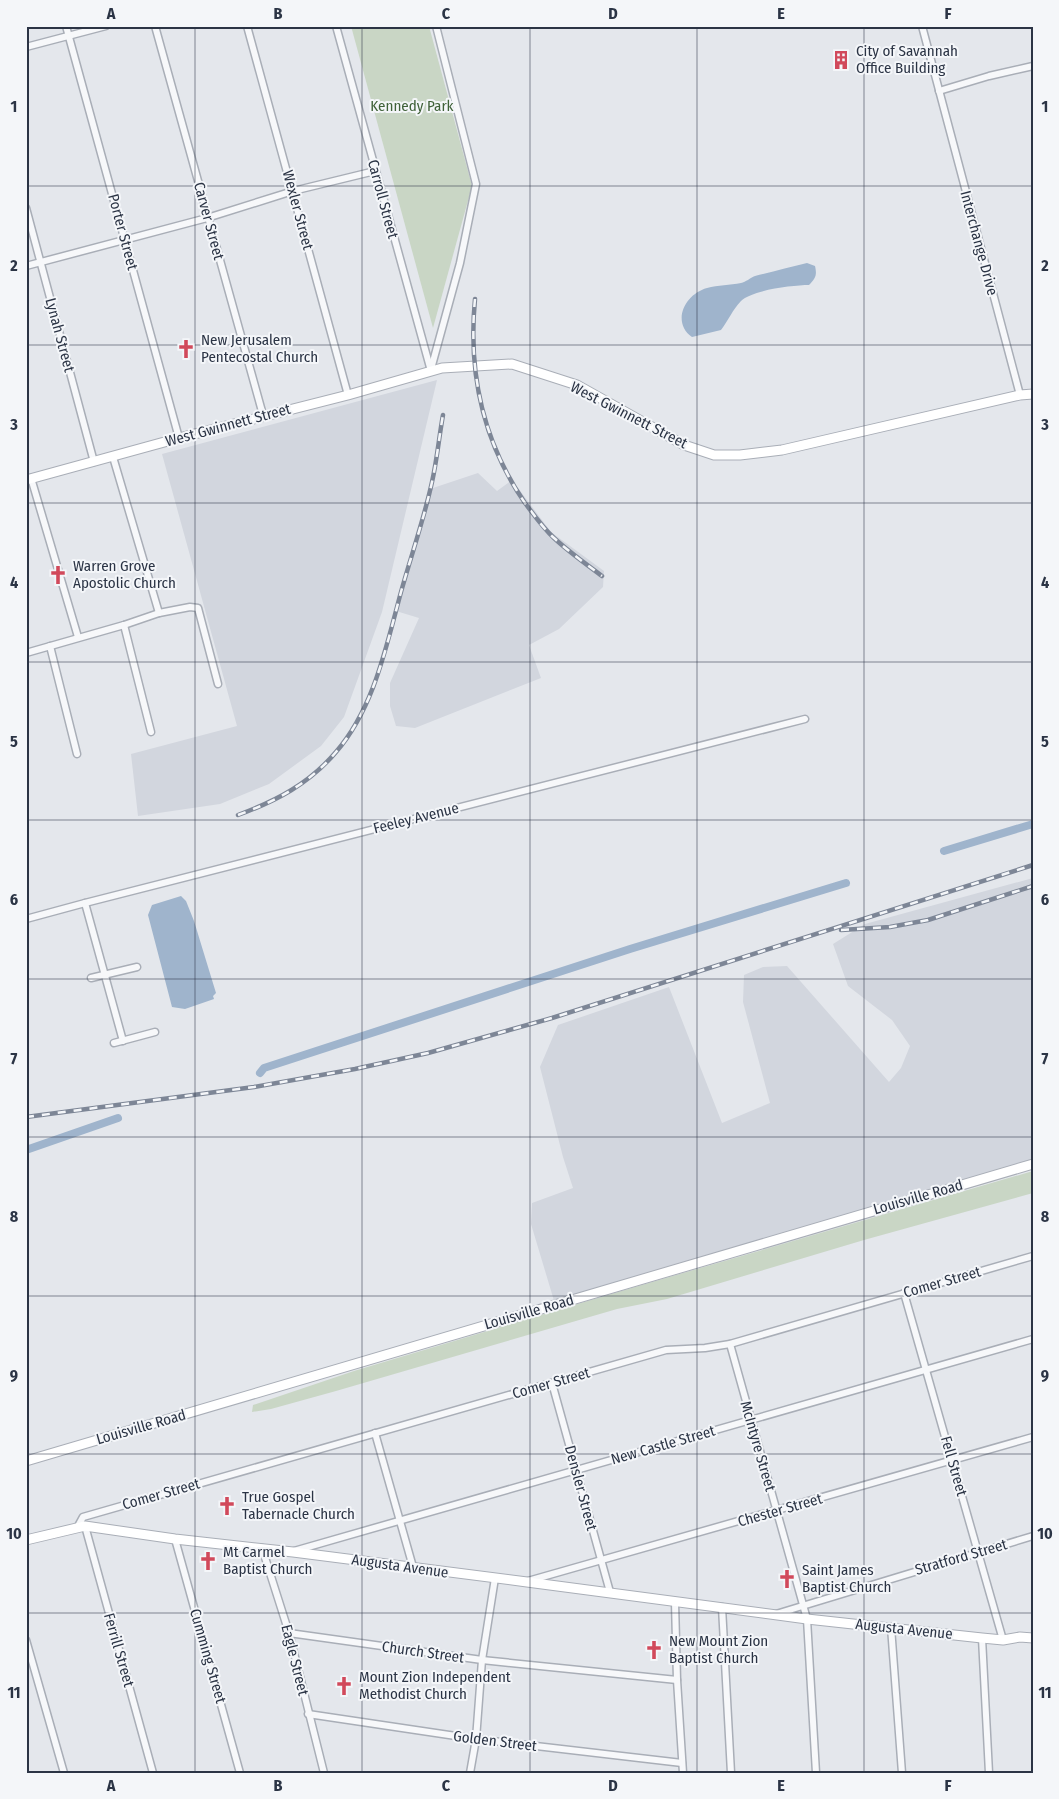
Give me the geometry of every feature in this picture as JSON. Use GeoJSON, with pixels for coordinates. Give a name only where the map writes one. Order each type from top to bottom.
{"type":"FeatureCollection","features":[{"type":"Feature","properties":{"kind":"main road","name":"West Gwinnett Street"},"geometry":{"type":"LineString","coordinates":[[29,479],[263,415],[348,395],[442,368],[512,364],[577,385],[684,445],[714,455],[740,455],[782,450],[1020,395],[1033,394]]}},
{"type":"Feature","properties":{"kind":"main road","name":"Louisville Road"},"geometry":{"type":"LineString","coordinates":[[26,1461],[1033,1164]]}},
{"type":"Feature","properties":{"kind":"main road","name":"Augusta Avenue"},"geometry":{"type":"LineString","coordinates":[[26,1540],[81,1527],[610,1592],[807,1619],[1003,1640],[1020,1637],[1033,1638]]}},
{"type":"Feature","properties":{"kind":"street","name":"Porter Street"},"geometry":{"type":"LineString","coordinates":[[66,26],[179,438]]}},
{"type":"Feature","properties":{"kind":"street"},"geometry":{"type":"LineString","coordinates":[[26,47],[106,26]]}},
{"type":"Feature","properties":{"kind":"street","name":"Carver Street"},"geometry":{"type":"LineString","coordinates":[[155,26],[263,415]]}},
{"type":"Feature","properties":{"kind":"street","name":"Wexler Street"},"geometry":{"type":"LineString","coordinates":[[247,26],[348,395]]}},
{"type":"Feature","properties":{"kind":"street","name":"Carroll Street"},"geometry":{"type":"LineString","coordinates":[[336,26],[431,371]]}},
{"type":"Feature","properties":{"kind":"street"},"geometry":{"type":"LineString","coordinates":[[431,371],[460,263],[476,184],[436,26]]}},
{"type":"Feature","properties":{"kind":"street","name":"Interchange Drive"},"geometry":{"type":"LineString","coordinates":[[922,26],[994,303],[1020,395]]}},
{"type":"Feature","properties":{"kind":"street"},"geometry":{"type":"LineString","coordinates":[[939,91],[989,76],[1033,66]]}},
{"type":"Feature","properties":{"kind":"street"},"geometry":{"type":"LineString","coordinates":[[26,266],[208,218],[293,191],[375,171]]}},
{"type":"Feature","properties":{"kind":"street","name":"Lynah Street"},"geometry":{"type":"LineString","coordinates":[[26,208],[94,462]]}},
{"type":"Feature","properties":{"kind":"street"},"geometry":{"type":"LineString","coordinates":[[112,457],[159,613]]}},
{"type":"Feature","properties":{"kind":"street"},"geometry":{"type":"LineString","coordinates":[[29,479],[78,637]]}},
{"type":"Feature","properties":{"kind":"street"},"geometry":{"type":"LineString","coordinates":[[26,652],[124,626],[159,613],[190,607],[198,608],[218,684]]}},
{"type":"Feature","properties":{"kind":"street"},"geometry":{"type":"LineString","coordinates":[[124,626],[151,732]]}},
{"type":"Feature","properties":{"kind":"street"},"geometry":{"type":"LineString","coordinates":[[50,646],[77,754]]}},
{"type":"Feature","properties":{"kind":"street","name":"Feeley Avenue"},"geometry":{"type":"LineString","coordinates":[[26,919],[805,719]]}},
{"type":"Feature","properties":{"kind":"street"},"geometry":{"type":"LineString","coordinates":[[85,903],[123,1041]]}},
{"type":"Feature","properties":{"kind":"street"},"geometry":{"type":"LineString","coordinates":[[91,978],[137,967]]}},
{"type":"Feature","properties":{"kind":"street"},"geometry":{"type":"LineString","coordinates":[[114,1043],[154,1032]]}},
{"type":"Feature","properties":{"kind":"street","name":"Comer Street"},"geometry":{"type":"LineString","coordinates":[[81,1527],[82,1517],[666,1350],[705,1348],[730,1344],[1033,1256]]}},
{"type":"Feature","properties":{"kind":"street","name":"Fell Street"},"geometry":{"type":"LineString","coordinates":[[904,1293],[1003,1640]]}},
{"type":"Feature","properties":{"kind":"street","name":"New Castle Street"},"geometry":{"type":"LineString","coordinates":[[293,1552],[1033,1339]]}},
{"type":"Feature","properties":{"kind":"street","name":"McIntyre Street"},"geometry":{"type":"LineString","coordinates":[[730,1344],[807,1619]]}},
{"type":"Feature","properties":{"kind":"street","name":"Densler Street"},"geometry":{"type":"LineString","coordinates":[[552,1383],[610,1592]]}},
{"type":"Feature","properties":{"kind":"street"},"geometry":{"type":"LineString","coordinates":[[375,1433],[413,1568]]}},
{"type":"Feature","properties":{"kind":"street","name":"Chester Street"},"geometry":{"type":"LineString","coordinates":[[527,1582],[1033,1437]]}},
{"type":"Feature","properties":{"kind":"street","name":"Ferrill Street"},"geometry":{"type":"LineString","coordinates":[[81,1527],[154,1773]]}},
{"type":"Feature","properties":{"kind":"street","name":"Stratford Street"},"geometry":{"type":"LineString","coordinates":[[802,1605],[1033,1536]]}},
{"type":"Feature","properties":{"kind":"street","name":"Cumming Street"},"geometry":{"type":"LineString","coordinates":[[176,1540],[240,1773]]}},
{"type":"Feature","properties":{"kind":"street","name":"Eagle Street"},"geometry":{"type":"LineString","coordinates":[[262,1548],[289,1633],[324,1773]]}},
{"type":"Feature","properties":{"kind":"street"},"geometry":{"type":"LineString","coordinates":[[470,1773],[476,1739],[482,1660],[495,1578]]}},
{"type":"Feature","properties":{"kind":"street"},"geometry":{"type":"LineString","coordinates":[[674,1602],[683,1773]]}},
{"type":"Feature","properties":{"kind":"street","name":"Augusta Avenue"},"geometry":{"type":"LineString","coordinates":[[775,1614],[802,1605]]}},
{"type":"Feature","properties":{"kind":"street"},"geometry":{"type":"LineString","coordinates":[[722,1607],[731,1773]]}},
{"type":"Feature","properties":{"kind":"street"},"geometry":{"type":"LineString","coordinates":[[807,1619],[816,1773]]}},
{"type":"Feature","properties":{"kind":"street"},"geometry":{"type":"LineString","coordinates":[[891,1627],[902,1773]]}},
{"type":"Feature","properties":{"kind":"street","name":"Church Street"},"geometry":{"type":"LineString","coordinates":[[289,1633],[482,1660],[677,1680]]}},
{"type":"Feature","properties":{"kind":"street"},"geometry":{"type":"LineString","coordinates":[[1020,1637],[1033,1633]]}},
{"type":"Feature","properties":{"kind":"street"},"geometry":{"type":"LineString","coordinates":[[982,1638],[989,1773]]}},
{"type":"Feature","properties":{"kind":"street"},"geometry":{"type":"LineString","coordinates":[[26,1640],[64,1773]]}},
{"type":"Feature","properties":{"kind":"street","name":"Golden Street"},"geometry":{"type":"LineString","coordinates":[[308,1714],[476,1739],[682,1763]]}},
{"type":"Feature","properties":{"kind":"shaded area"},"geometry":{"type":"Polygon","coordinates":[[[437,380],[382,612],[344,717],[321,746],[269,784],[220,804],[138,816],[131,754],[237,726],[162,454],[437,380]]]}},
{"type":"Feature","properties":{"kind":"shaded area"},"geometry":{"type":"Polygon","coordinates":[[[478,473],[497,491],[512,480],[551,532],[604,571],[603,587],[559,629],[529,645],[541,678],[415,728],[396,726],[390,706],[390,683],[419,618],[396,611],[430,489],[478,473]]]}},
{"type":"Feature","properties":{"kind":"shaded area"},"geometry":{"type":"Polygon","coordinates":[[[1033,878],[1033,1164],[555,1304],[531,1224],[532,1203],[573,1188],[540,1067],[558,1025],[669,987],[722,1123],[770,1103],[743,1002],[744,975],[763,967],[787,966],[889,1082],[901,1068],[910,1046],[892,1020],[848,986],[833,944],[865,924],[1033,878]]]}},
{"type":"Feature","properties":{"kind":"green space","name":"Kennedy Park"},"geometry":{"type":"Polygon","coordinates":[[[351,26],[429,26],[472,186],[433,328],[351,26]]]}},
{"type":"Feature","properties":{"kind":"green space"},"geometry":{"type":"Polygon","coordinates":[[[1033,1171],[1033,1193],[864,1240],[667,1299],[617,1309],[336,1391],[271,1409],[252,1412],[253,1405],[354,1371],[1033,1171]]]}},
{"type":"Feature","properties":{"kind":"water"},"geometry":{"type":"Polygon","coordinates":[[[807,263],[815,266],[816,272],[815,278],[809,285],[773,289],[746,297],[738,304],[721,330],[692,337],[682,324],[683,309],[692,296],[699,291],[711,287],[745,282],[755,276],[807,263]]]}},
{"type":"Feature","properties":{"kind":"water"},"geometry":{"type":"Polygon","coordinates":[[[181,896],[186,901],[194,921],[216,993],[213,996],[214,999],[185,1009],[172,1007],[148,915],[152,905],[181,896]]]}},
{"type":"Feature","properties":{"kind":"waterway"},"geometry":{"type":"LineString","coordinates":[[944,851],[1033,824]]}},
{"type":"Feature","properties":{"kind":"waterway"},"geometry":{"type":"LineString","coordinates":[[260,1073],[264,1068],[630,949],[846,883]]}},
{"type":"Feature","properties":{"kind":"waterway"},"geometry":{"type":"LineString","coordinates":[[26,1150],[118,1118]]}},
{"type":"Feature","properties":{"kind":"railway"},"geometry":{"type":"LineString","coordinates":[[475,299],[473,326],[477,380],[482,406],[498,456],[525,503],[542,526],[566,548],[602,576]]}},
{"type":"Feature","properties":{"kind":"railway"},"geometry":{"type":"LineString","coordinates":[[238,815],[279,797],[315,773],[336,752],[360,716],[384,655],[425,510],[434,474],[443,415]]}},
{"type":"Feature","properties":{"kind":"railway"},"geometry":{"type":"LineString","coordinates":[[26,1117],[254,1087],[355,1069],[428,1053],[552,1018],[1033,865]]}},
{"type":"Feature","properties":{"kind":"railway"},"geometry":{"type":"LineString","coordinates":[[841,930],[890,927],[928,920],[1033,886]]}},
{"type":"Feature","properties":{"kind":"place","name":"City of Savannah Office Building"},"geometry":{"type":"Point","coordinates":[841,60]}},
{"type":"Feature","properties":{"kind":"place","name":"New Jerusalem Pentecostal Church"},"geometry":{"type":"Point","coordinates":[186,349]}},
{"type":"Feature","properties":{"kind":"place","name":"Warren Grove Apostolic Church"},"geometry":{"type":"Point","coordinates":[58,575]}},
{"type":"Feature","properties":{"kind":"place","name":"True Gospel Tabernacle Church"},"geometry":{"type":"Point","coordinates":[227,1506]}},
{"type":"Feature","properties":{"kind":"place","name":"Mt Carmel Baptist Church"},"geometry":{"type":"Point","coordinates":[208,1561]}},
{"type":"Feature","properties":{"kind":"place","name":"Saint James Baptist Church"},"geometry":{"type":"Point","coordinates":[787,1579]}},
{"type":"Feature","properties":{"kind":"place","name":"New Mount Zion Baptist Church"},"geometry":{"type":"Point","coordinates":[654,1650]}},
{"type":"Feature","properties":{"kind":"place","name":"Mount Zion Independent Methodist Church"},"geometry":{"type":"Point","coordinates":[344,1686]}}]}
